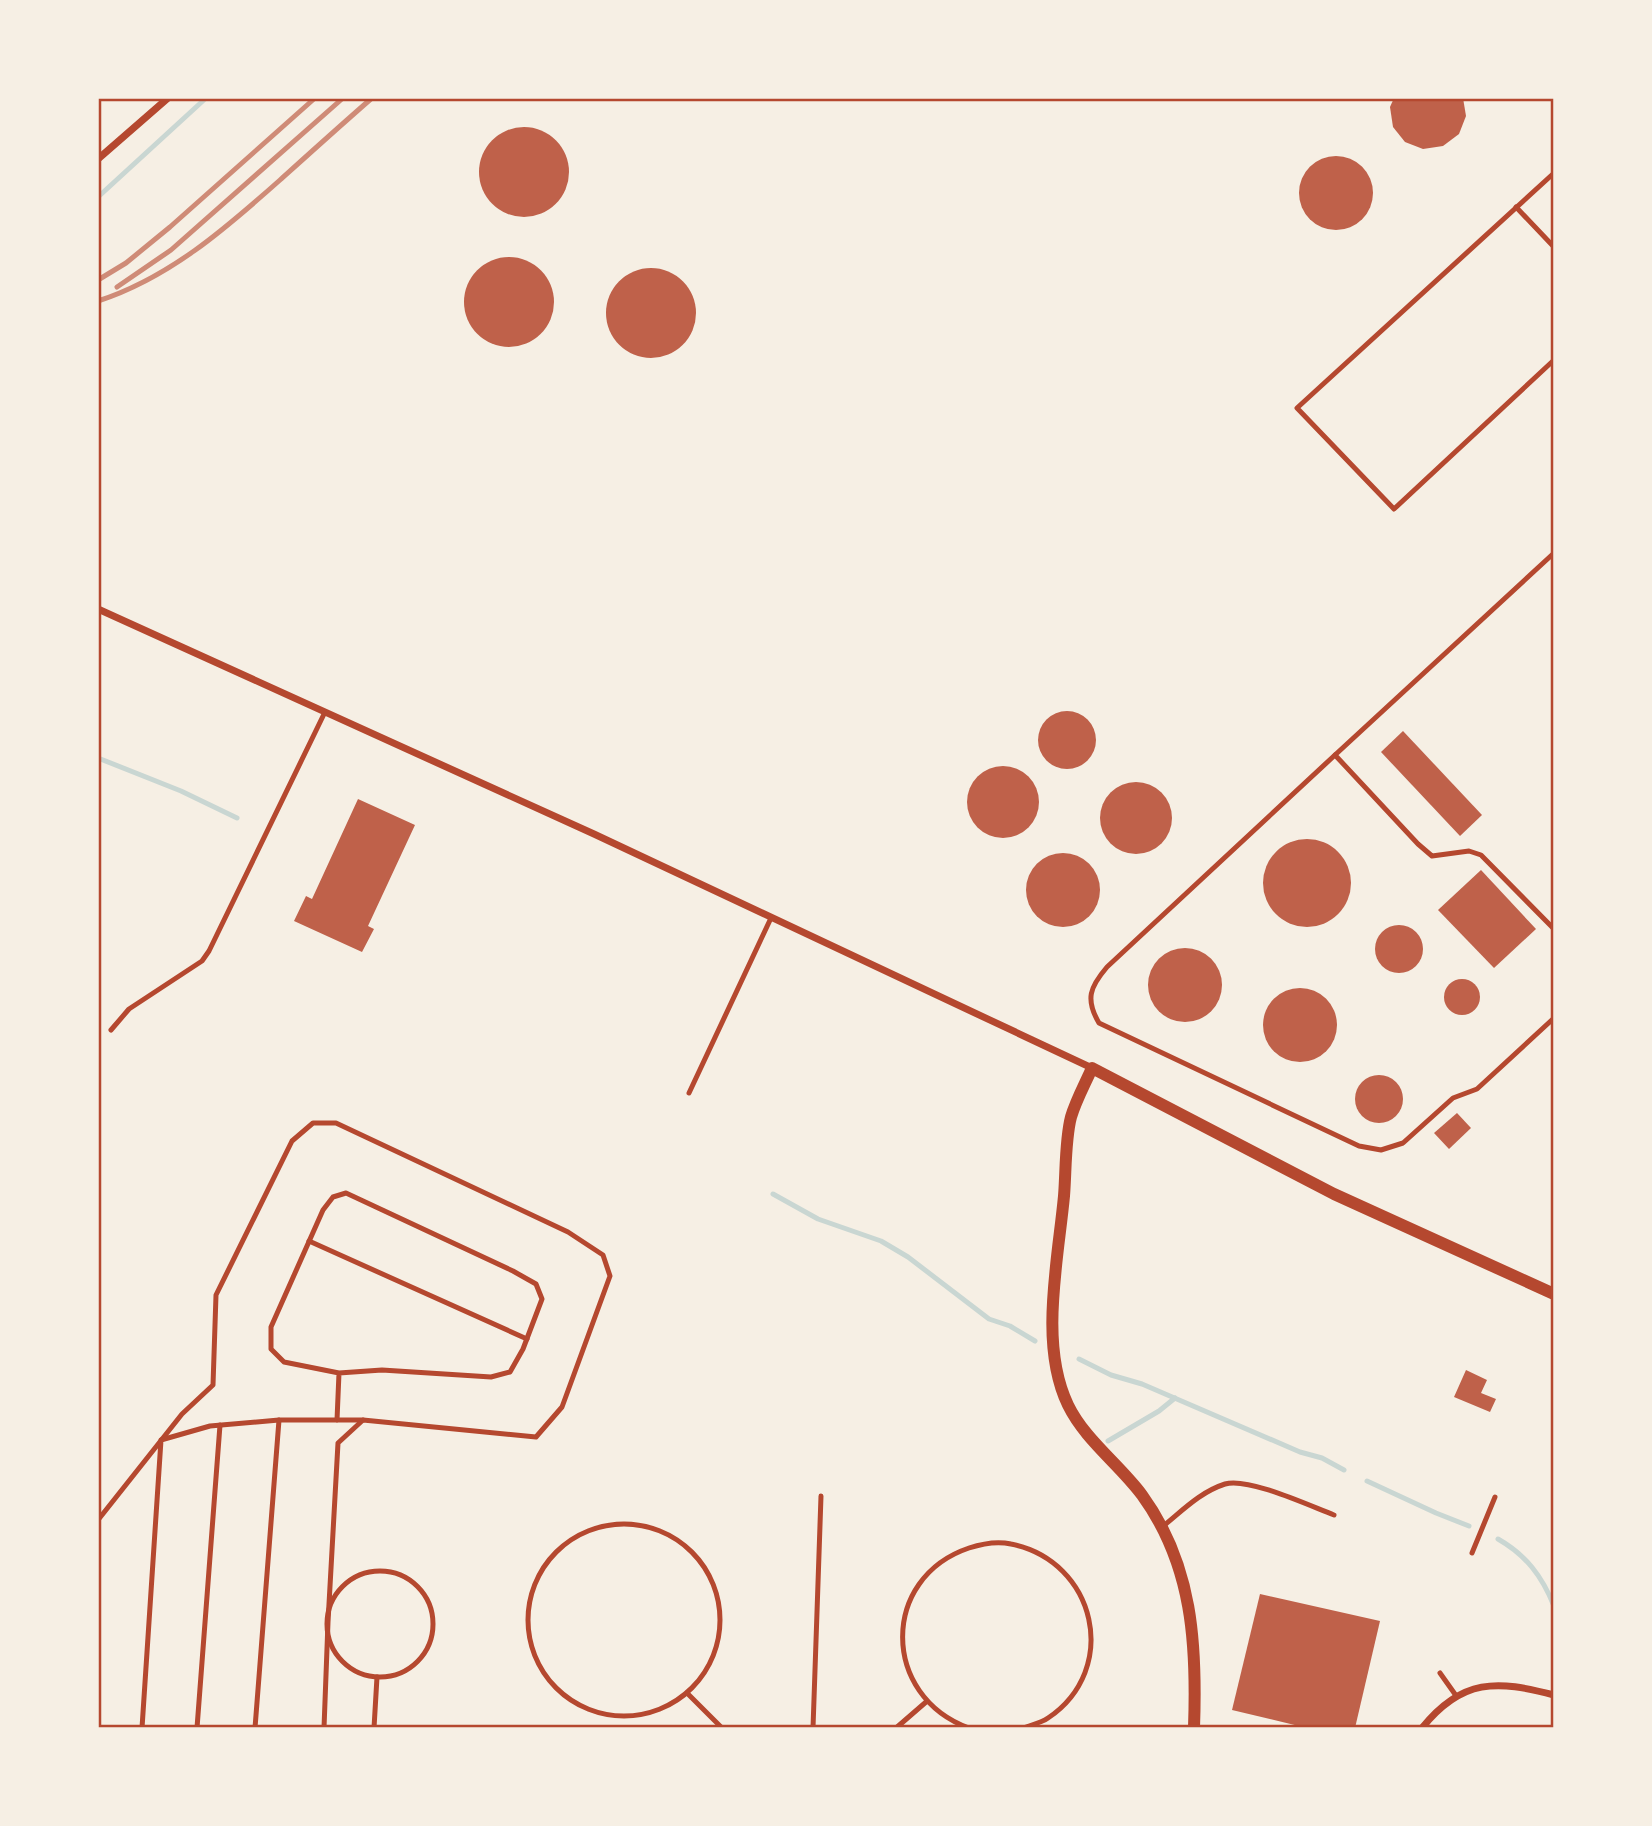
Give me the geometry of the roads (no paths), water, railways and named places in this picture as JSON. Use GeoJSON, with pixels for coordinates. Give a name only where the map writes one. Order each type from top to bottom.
{"type":"FeatureCollection","features":[{"type":"Feature","properties":{"kind":"street"},"geometry":{"type":"LineString","coordinates":[[98,159],[168,98]]}},
{"type":"Feature","properties":{"kind":"street"},"geometry":{"type":"LineString","coordinates":[[98,609],[594,834],[1092,1068],[1334,1194],[1554,1294]]}},
{"type":"Feature","properties":{"kind":"street"},"geometry":{"type":"LineString","coordinates":[[1092,1068],[1071,1117],[1052,1347],[1058,1380],[1069,1407],[1087,1433],[1141,1494],[1162,1527],[1181,1573],[1190,1607],[1195,1646],[1194,1728]]}},
{"type":"Feature","properties":{"kind":"street"},"geometry":{"type":"LineString","coordinates":[[1422,1728],[1433,1715],[1457,1697],[1477,1687],[1499,1684],[1554,1695]]}},
{"type":"Feature","properties":{"kind":"lane"},"geometry":{"type":"LineString","coordinates":[[1554,173],[1297,408],[1394,509],[1554,360]]}},
{"type":"Feature","properties":{"kind":"lane"},"geometry":{"type":"LineString","coordinates":[[1516,207],[1554,247]]}},
{"type":"Feature","properties":{"kind":"lane"},"geometry":{"type":"LineString","coordinates":[[1554,553],[1107,967],[1096,980],[1091,994],[1091,1009],[1099,1023],[1359,1146],[1381,1150],[1403,1143],[1453,1098],[1477,1089],[1554,1018]]}},
{"type":"Feature","properties":{"kind":"lane"},"geometry":{"type":"LineString","coordinates":[[111,1030],[129,1009],[202,961],[209,951],[325,712]]}},
{"type":"Feature","properties":{"kind":"lane"},"geometry":{"type":"LineString","coordinates":[[1335,755],[1432,856],[1469,851],[1481,855],[1554,929]]}},
{"type":"Feature","properties":{"kind":"lane"},"geometry":{"type":"LineString","coordinates":[[689,1093],[771,918]]}},
{"type":"Feature","properties":{"kind":"lane"},"geometry":{"type":"LineString","coordinates":[[98,1520],[182,1413],[214,1385],[216,1295],[292,1141],[313,1123],[336,1123],[568,1232],[603,1255],[610,1276],[562,1408],[536,1437],[363,1420],[279,1420],[220,1425],[161,1440]]}},
{"type":"Feature","properties":{"kind":"lane"},"geometry":{"type":"LineString","coordinates":[[345,1193],[536,1284],[542,1299],[527,1339],[510,1372],[491,1377],[382,1370],[339,1373],[284,1362],[271,1349],[271,1327],[323,1210],[333,1197],[345,1193]]}},
{"type":"Feature","properties":{"kind":"lane"},"geometry":{"type":"LineString","coordinates":[[309,1241],[527,1339]]}},
{"type":"Feature","properties":{"kind":"lane"},"geometry":{"type":"LineString","coordinates":[[337,1420],[339,1373]]}},
{"type":"Feature","properties":{"kind":"lane"},"geometry":{"type":"LineString","coordinates":[[255,1728],[279,1420]]}},
{"type":"Feature","properties":{"kind":"lane"},"geometry":{"type":"LineString","coordinates":[[324,1728],[338,1443],[363,1420]]}},
{"type":"Feature","properties":{"kind":"lane"},"geometry":{"type":"LineString","coordinates":[[197,1728],[220,1425]]}},
{"type":"Feature","properties":{"kind":"lane"},"geometry":{"type":"LineString","coordinates":[[142,1728],[161,1440]]}},
{"type":"Feature","properties":{"kind":"lane"},"geometry":{"type":"LineString","coordinates":[[1162,1527],[1202,1494],[1228,1483],[1248,1483],[1334,1515]]}},
{"type":"Feature","properties":{"kind":"lane"},"geometry":{"type":"LineString","coordinates":[[813,1728],[821,1496]]}},
{"type":"Feature","properties":{"kind":"lane"},"geometry":{"type":"LineString","coordinates":[[1472,1553],[1495,1497]]}},
{"type":"Feature","properties":{"kind":"lane"},"geometry":{"type":"LineString","coordinates":[[621,1523],[666,1532],[697,1555],[718,1595],[719,1641],[704,1675],[687,1693],[668,1706],[636,1716],[590,1711],[555,1689],[535,1658],[527,1624],[532,1589],[549,1559],[569,1540],[594,1528],[621,1523]]}},
{"type":"Feature","properties":{"kind":"lane"},"geometry":{"type":"LineString","coordinates":[[969,1728],[951,1721],[926,1702],[909,1675],[902,1641],[907,1606],[923,1578],[953,1553],[979,1544],[1009,1543],[1041,1553],[1072,1579],[1088,1608],[1092,1636],[1086,1671],[1071,1698],[1047,1719],[1023,1728]]}},
{"type":"Feature","properties":{"kind":"lane"},"geometry":{"type":"LineString","coordinates":[[383,1572],[393,1573],[412,1582],[426,1597],[433,1617],[428,1647],[422,1656],[407,1670],[377,1677],[357,1672],[341,1660],[331,1642],[328,1622],[329,1612],[344,1586],[362,1575],[383,1572]]}},
{"type":"Feature","properties":{"kind":"lane"},"geometry":{"type":"LineString","coordinates":[[1440,1674],[1457,1697]]}},
{"type":"Feature","properties":{"kind":"lane"},"geometry":{"type":"LineString","coordinates":[[374,1728],[377,1677]]}},
{"type":"Feature","properties":{"kind":"lane"},"geometry":{"type":"LineString","coordinates":[[687,1693],[722,1728]]}},
{"type":"Feature","properties":{"kind":"lane"},"geometry":{"type":"LineString","coordinates":[[896,1728],[926,1702]]}},
{"type":"Feature","properties":{"kind":"waterway"},"geometry":{"type":"LineString","coordinates":[[98,197],[206,98]]}},
{"type":"Feature","properties":{"kind":"waterway"},"geometry":{"type":"LineString","coordinates":[[98,758],[181,791],[237,818]]}},
{"type":"Feature","properties":{"kind":"waterway"},"geometry":{"type":"LineString","coordinates":[[773,1194],[818,1219],[881,1241],[908,1257],[989,1319],[1010,1326],[1035,1341]]}},
{"type":"Feature","properties":{"kind":"waterway"},"geometry":{"type":"LineString","coordinates":[[1079,1359],[1111,1375],[1142,1384],[1300,1452],[1322,1458],[1344,1470]]}},
{"type":"Feature","properties":{"kind":"waterway"},"geometry":{"type":"LineString","coordinates":[[1108,1441],[1159,1411],[1175,1398]]}},
{"type":"Feature","properties":{"kind":"waterway"},"geometry":{"type":"LineString","coordinates":[[1367,1481],[1469,1526]]}},
{"type":"Feature","properties":{"kind":"waterway"},"geometry":{"type":"LineString","coordinates":[[1498,1539],[1532,1567],[1554,1606]]}},
{"type":"Feature","properties":{"kind":"railway"},"geometry":{"type":"LineString","coordinates":[[98,280],[126,263],[170,227],[315,98]]}},
{"type":"Feature","properties":{"kind":"railway"},"geometry":{"type":"LineString","coordinates":[[117,287],[171,250],[343,98]]}},
{"type":"Feature","properties":{"kind":"railway"},"geometry":{"type":"LineString","coordinates":[[98,301],[149,279],[217,234],[372,98]]}}]}
